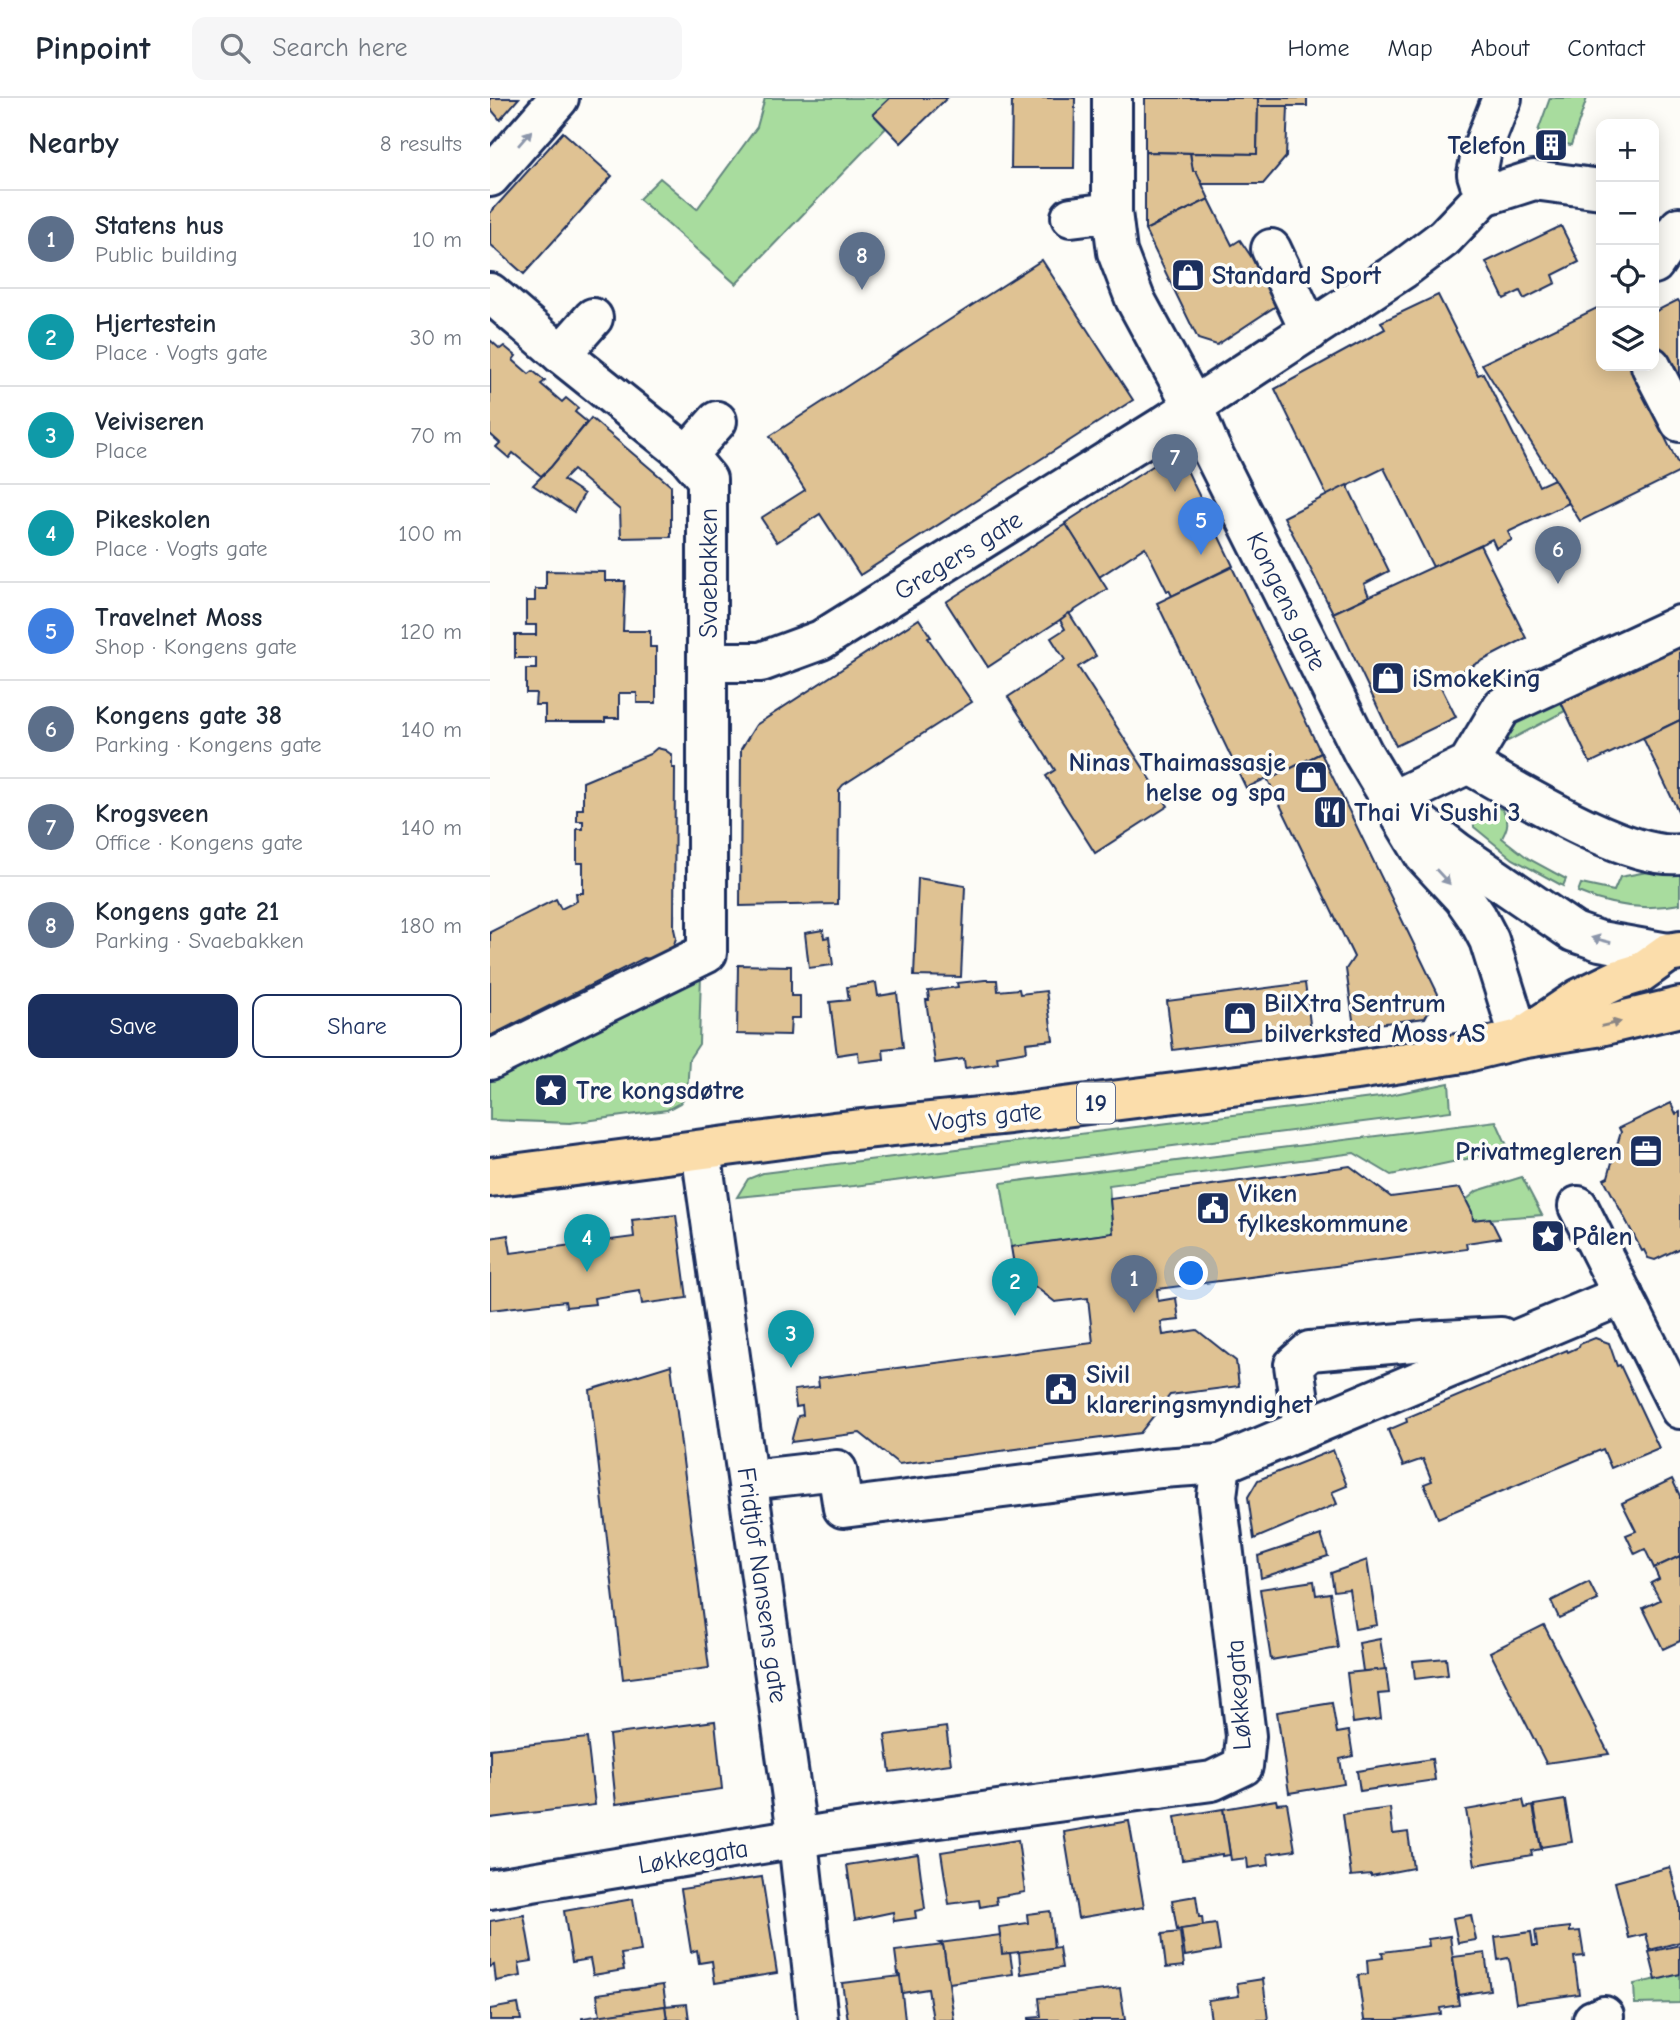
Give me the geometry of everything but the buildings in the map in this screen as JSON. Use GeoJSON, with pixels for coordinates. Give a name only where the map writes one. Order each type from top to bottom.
{"type":"FeatureCollection","features":[{"type":"Feature","properties":{"kind":"highway","name":"Vogts gate"},"geometry":{"type":"LineString","coordinates":[[1520,1040],[1580,998],[1617,980],[1640,973],[1674,952]]}},
{"type":"Feature","properties":{"kind":"highway","name":"Vogts gate"},"geometry":{"type":"LineString","coordinates":[[490,1177],[834,1132],[1009,1114],[1357,1070],[1463,1053],[1596,1027],[1680,1007]]}},
{"type":"Feature","properties":{"kind":"street"},"geometry":{"type":"LineString","coordinates":[[490,177],[559,98]]}},
{"type":"Feature","properties":{"kind":"street","name":"Kongens gate"},"geometry":{"type":"LineString","coordinates":[[1112,98],[1112,212],[1117,251],[1135,299],[1193,406],[1210,447],[1363,753],[1424,855],[1463,897],[1483,928],[1520,1040]]}},
{"type":"Feature","properties":{"kind":"street"},"geometry":{"type":"LineString","coordinates":[[1502,98],[1482,149],[1477,174],[1483,195],[1534,180],[1596,188]]}},
{"type":"Feature","properties":{"kind":"street","name":"Gregers gate"},"geometry":{"type":"LineString","coordinates":[[708,662],[761,662],[821,640],[1193,406],[1403,269],[1444,238],[1483,195]]}},
{"type":"Feature","properties":{"kind":"street"},"geometry":{"type":"LineString","coordinates":[[1071,217],[1112,212]]}},
{"type":"Feature","properties":{"kind":"street"},"geometry":{"type":"LineString","coordinates":[[1659,214],[1680,227],[1659,257]]}},
{"type":"Feature","properties":{"kind":"street"},"geometry":{"type":"LineString","coordinates":[[1271,249],[1310,331]]}},
{"type":"Feature","properties":{"kind":"street","name":"Svaebakken"},"geometry":{"type":"LineString","coordinates":[[490,293],[687,455],[707,480],[708,662],[707,953],[490,1060]]}},
{"type":"Feature","properties":{"kind":"street"},"geometry":{"type":"LineString","coordinates":[[561,354],[593,318]]}},
{"type":"Feature","properties":{"kind":"street"},"geometry":{"type":"LineString","coordinates":[[1654,371],[1680,422]]}},
{"type":"Feature","properties":{"kind":"street"},"geometry":{"type":"LineString","coordinates":[[687,455],[718,421]]}},
{"type":"Feature","properties":{"kind":"street"},"geometry":{"type":"LineString","coordinates":[[1674,952],[1600,941],[1574,932],[1457,852],[1391,801],[1468,764],[1502,707],[1680,625]]}},
{"type":"Feature","properties":{"kind":"street"},"geometry":{"type":"LineString","coordinates":[[1468,764],[1610,839],[1653,852],[1680,854]]}},
{"type":"Feature","properties":{"kind":"street","name":"Fridtjof Nansens gate"},"geometry":{"type":"LineString","coordinates":[[701,1150],[798,1840],[818,2020]]}},
{"type":"Feature","properties":{"kind":"street"},"geometry":{"type":"LineString","coordinates":[[1578,1206],[1680,1409]]}},
{"type":"Feature","properties":{"kind":"street"},"geometry":{"type":"LineString","coordinates":[[748,1480],[837,1470],[844,1508],[1161,1468],[1221,1464],[1623,1295]]}},
{"type":"Feature","properties":{"kind":"street"},"geometry":{"type":"LineString","coordinates":[[1303,1428],[1294,1365],[1310,1351],[1424,1341],[1527,1336]]}},
{"type":"Feature","properties":{"kind":"street","name":"Løkkegata"},"geometry":{"type":"LineString","coordinates":[[490,1889],[842,1831],[1212,1781],[1242,1766],[1246,1736],[1217,1496],[1221,1464]]}},
{"type":"Feature","properties":{"kind":"green space"},"geometry":{"type":"Polygon","coordinates":[[[765,98],[890,98],[873,114],[886,128],[736,284],[639,199],[660,178],[697,209],[757,127],[765,98]]]}},
{"type":"Feature","properties":{"kind":"green space"},"geometry":{"type":"Polygon","coordinates":[[[1550,98],[1587,98],[1571,145],[1541,139],[1538,131],[1550,98]]]}},
{"type":"Feature","properties":{"kind":"green space"},"geometry":{"type":"Polygon","coordinates":[[[1560,700],[1565,711],[1508,741],[1502,740],[1503,729],[1560,700]]]}},
{"type":"Feature","properties":{"kind":"green space"},"geometry":{"type":"Polygon","coordinates":[[[1491,806],[1502,809],[1506,817],[1507,827],[1502,838],[1529,859],[1566,879],[1563,886],[1513,859],[1474,827],[1478,813],[1491,806]]]}},
{"type":"Feature","properties":{"kind":"green space"},"geometry":{"type":"Polygon","coordinates":[[[1680,866],[1680,904],[1628,906],[1578,892],[1581,884],[1614,891],[1620,877],[1680,866]]]}},
{"type":"Feature","properties":{"kind":"green space"},"geometry":{"type":"Polygon","coordinates":[[[701,974],[699,1044],[689,1059],[687,1094],[680,1103],[667,1110],[570,1123],[490,1120],[490,1075],[541,1050],[545,1057],[582,1038],[578,1030],[701,974]]]}},
{"type":"Feature","properties":{"kind":"green space"},"geometry":{"type":"Polygon","coordinates":[[[1449,1083],[1451,1111],[854,1186],[737,1197],[748,1179],[763,1173],[1380,1097],[1449,1083]]]}},
{"type":"Feature","properties":{"kind":"green space"},"geometry":{"type":"Polygon","coordinates":[[[1496,1121],[1509,1150],[1391,1175],[1354,1153],[1109,1185],[1113,1233],[1011,1247],[1001,1183],[1496,1121]]]}},
{"type":"Feature","properties":{"kind":"green space"},"geometry":{"type":"Polygon","coordinates":[[[1522,1177],[1542,1215],[1473,1220],[1466,1200],[1477,1191],[1522,1177]]]}},
{"type":"Feature","properties":{"kind":"green space"},"geometry":{"type":"Polygon","coordinates":[[[1680,1974],[1680,2003],[1635,2004],[1634,1984],[1680,1974]]]}},
{"type":"Feature","properties":{"kind":"place","name":"Telefon"},"geometry":{"type":"Point","coordinates":[1551,145]}},
{"type":"Feature","properties":{"kind":"place","name":"Standard Sport"},"geometry":{"type":"Point","coordinates":[1188,275]}},
{"type":"Feature","properties":{"kind":"place","name":"Kongens gate 21"},"geometry":{"type":"Point","coordinates":[862,290]}},
{"type":"Feature","properties":{"kind":"place","name":"Krogsveen"},"geometry":{"type":"Point","coordinates":[1175,492]}},
{"type":"Feature","properties":{"kind":"place","name":"Travelnet Moss"},"geometry":{"type":"Point","coordinates":[1201,555]}},
{"type":"Feature","properties":{"kind":"place","name":"Kongens gate 38"},"geometry":{"type":"Point","coordinates":[1558,584]}},
{"type":"Feature","properties":{"kind":"place","name":"iSmokeKing"},"geometry":{"type":"Point","coordinates":[1388,678]}},
{"type":"Feature","properties":{"kind":"place","name":"Ninas Thaimassasje helse og spa"},"geometry":{"type":"Point","coordinates":[1311,777]}},
{"type":"Feature","properties":{"kind":"place","name":"Thai Vi Sushi 3"},"geometry":{"type":"Point","coordinates":[1330,812]}},
{"type":"Feature","properties":{"kind":"place","name":"BilXtra Sentrum bilverksted Moss AS"},"geometry":{"type":"Point","coordinates":[1240,1018]}},
{"type":"Feature","properties":{"kind":"place","name":"Tre kongsdøtre"},"geometry":{"type":"Point","coordinates":[551,1090]}},
{"type":"Feature","properties":{"kind":"place","name":"Privatmegleren"},"geometry":{"type":"Point","coordinates":[1646,1151]}},
{"type":"Feature","properties":{"kind":"place","name":"Viken fylkeskommune"},"geometry":{"type":"Point","coordinates":[1213,1208]}},
{"type":"Feature","properties":{"kind":"place","name":"Pålen"},"geometry":{"type":"Point","coordinates":[1548,1236]}},
{"type":"Feature","properties":{"kind":"place","name":"Pikeskolen"},"geometry":{"type":"Point","coordinates":[587,1272]}},
{"type":"Feature","properties":{"kind":"place","name":"Statens hus"},"geometry":{"type":"Point","coordinates":[1134,1313]}},
{"type":"Feature","properties":{"kind":"place","name":"Hjertestein"},"geometry":{"type":"Point","coordinates":[1015,1316]}},
{"type":"Feature","properties":{"kind":"place","name":"Veiviseren"},"geometry":{"type":"Point","coordinates":[791,1368]}},
{"type":"Feature","properties":{"kind":"place","name":"Sivil klareringsmyndighet"},"geometry":{"type":"Point","coordinates":[1061,1389]}}]}
